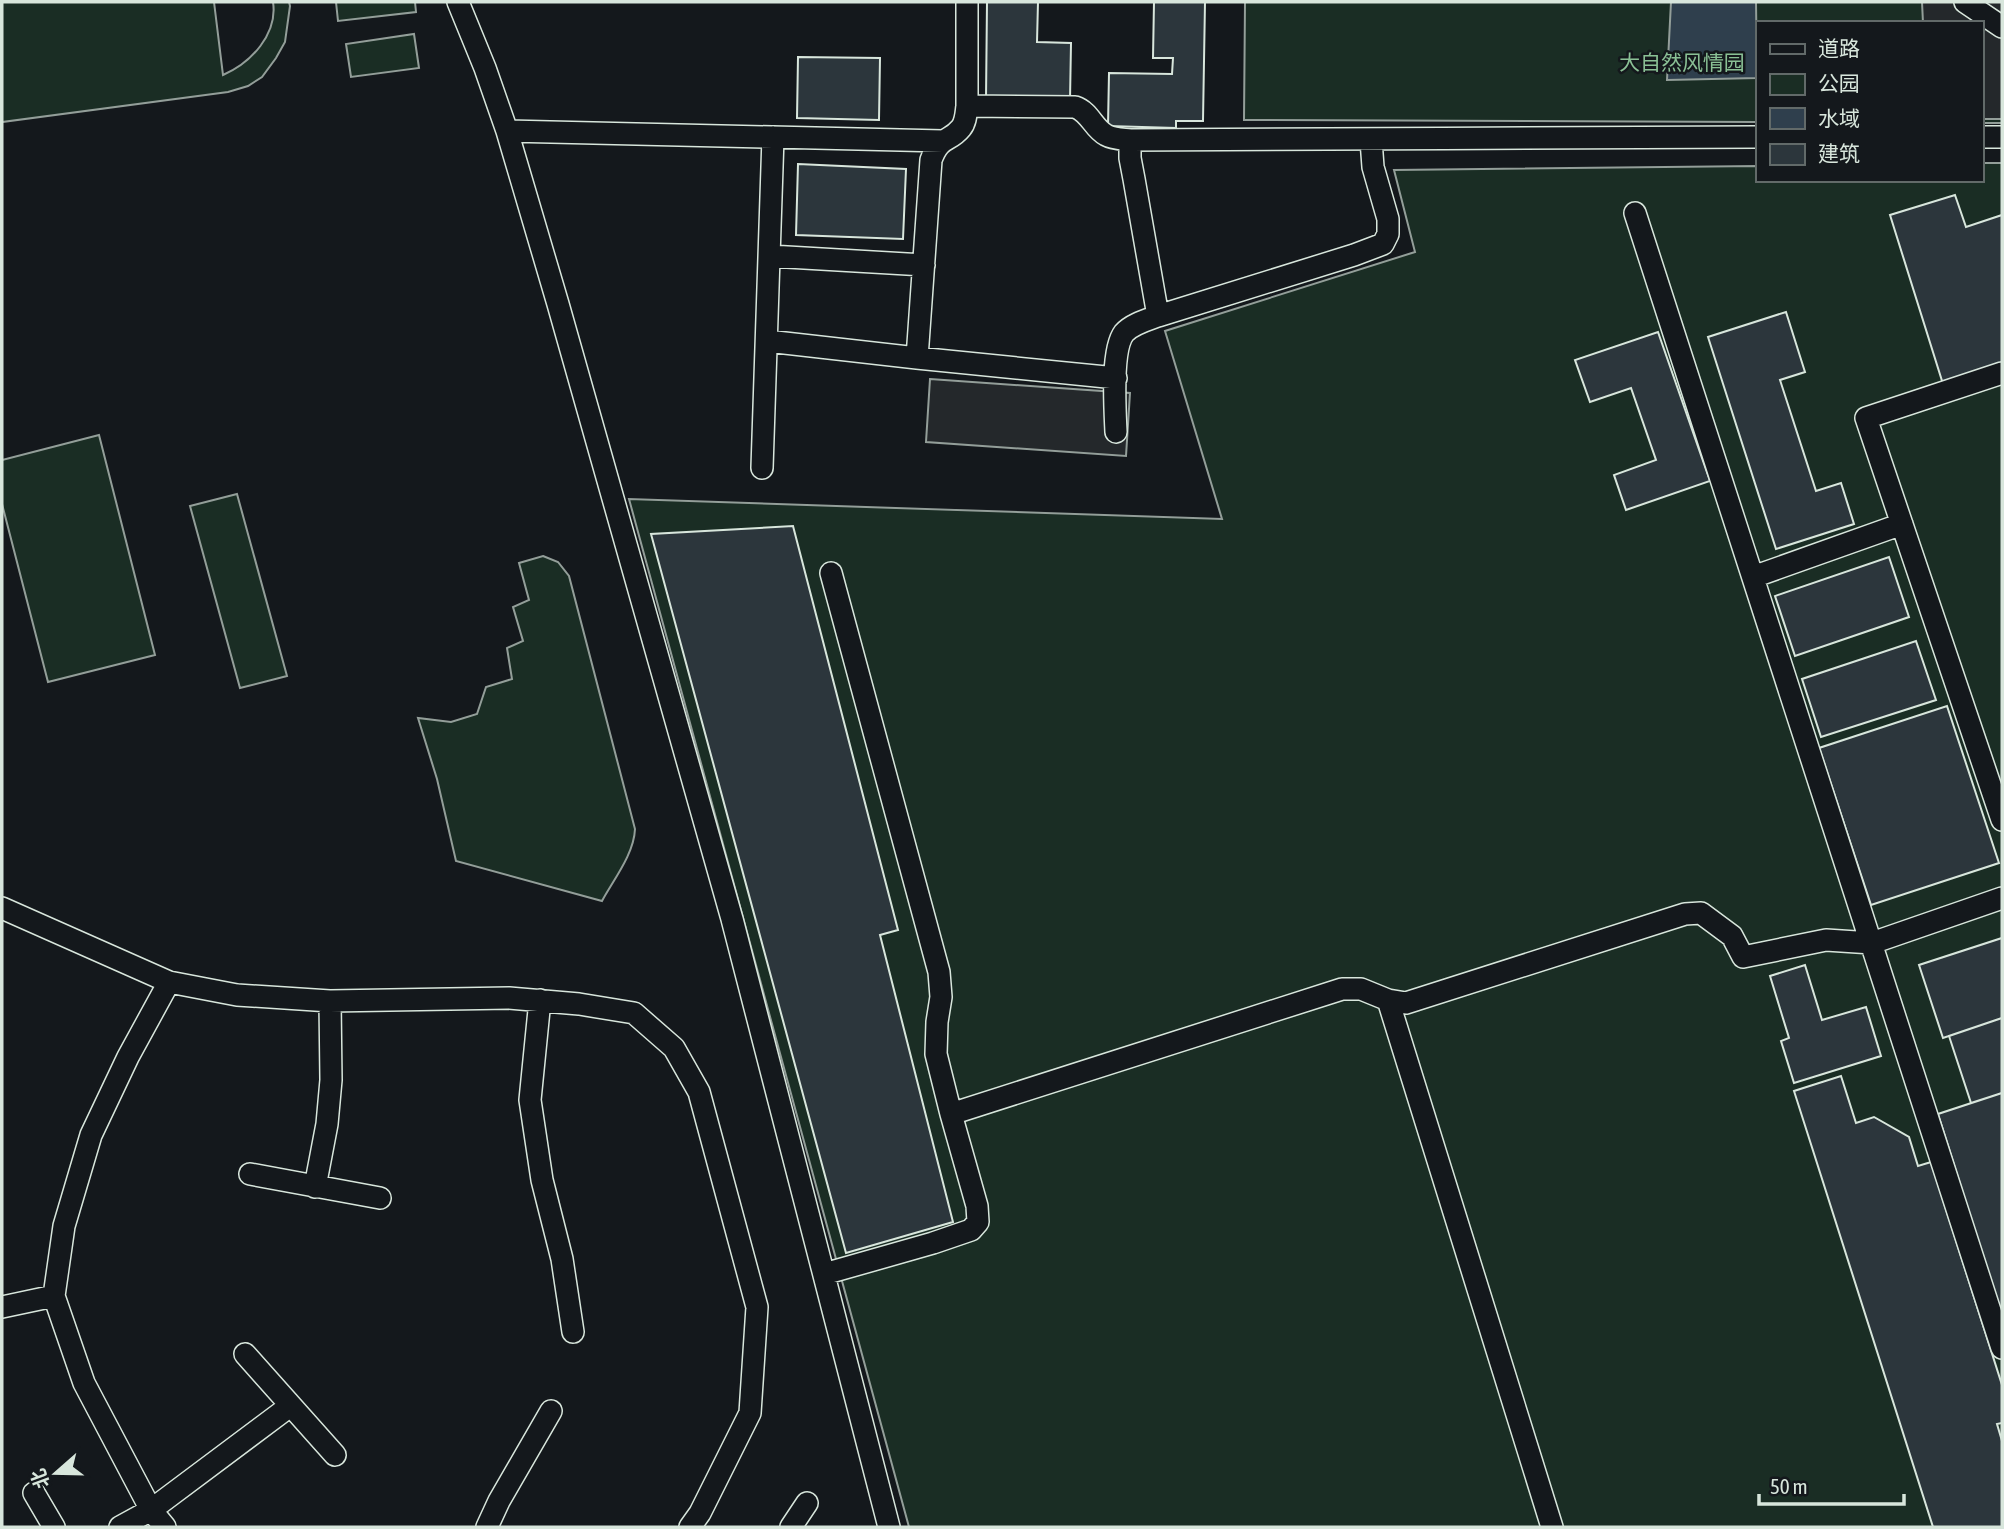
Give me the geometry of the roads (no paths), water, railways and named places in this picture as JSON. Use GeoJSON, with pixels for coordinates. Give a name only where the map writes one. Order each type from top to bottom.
{"type":"FeatureCollection","features":[{"type":"Feature","properties":{"kind":"street"},"geometry":{"type":"LineString","coordinates":[[458,2],[507,131],[732,919],[889,1527]]}},
{"type":"Feature","properties":{"kind":"street"},"geometry":{"type":"LineString","coordinates":[[917,358],[931,160],[936,147],[961,128],[967,106],[967,2]]}},
{"type":"Feature","properties":{"kind":"street"},"geometry":{"type":"LineString","coordinates":[[1965,2],[2002,27]]}},
{"type":"Feature","properties":{"kind":"street"},"geometry":{"type":"LineString","coordinates":[[967,106],[1075,107],[1084,110],[1103,134],[1112,138],[1130,139],[1756,137]]}},
{"type":"Feature","properties":{"kind":"street"},"geometry":{"type":"LineString","coordinates":[[507,131],[943,141]]}},
{"type":"Feature","properties":{"kind":"street"},"geometry":{"type":"LineString","coordinates":[[762,468],[773,137]]}},
{"type":"Feature","properties":{"kind":"street"},"geometry":{"type":"LineString","coordinates":[[1983,137],[2002,137]]}},
{"type":"Feature","properties":{"kind":"street"},"geometry":{"type":"LineString","coordinates":[[1130,139],[1133,179],[1158,316]]}},
{"type":"Feature","properties":{"kind":"street"},"geometry":{"type":"LineString","coordinates":[[1116,432],[1116,355],[1122,335],[1131,327],[1383,244],[1388,234],[1388,219],[1373,167],[1371,140]]}},
{"type":"Feature","properties":{"kind":"street"},"geometry":{"type":"LineString","coordinates":[[1635,213],[2002,1348]]}},
{"type":"Feature","properties":{"kind":"street"},"geometry":{"type":"LineString","coordinates":[[770,256],[924,265]]}},
{"type":"Feature","properties":{"kind":"street"},"geometry":{"type":"LineString","coordinates":[[767,341],[1116,377]]}},
{"type":"Feature","properties":{"kind":"street"},"geometry":{"type":"LineString","coordinates":[[2002,373],[1866,418],[2002,820]]}},
{"type":"Feature","properties":{"kind":"street"},"geometry":{"type":"LineString","coordinates":[[1753,576],[1902,524]]}},
{"type":"Feature","properties":{"kind":"street"},"geometry":{"type":"LineString","coordinates":[[824,1274],[959,1235],[971,1230],[978,1222],[977,1206],[936,1055],[937,1023],[942,997],[939,972],[831,573]]}},
{"type":"Feature","properties":{"kind":"street"},"geometry":{"type":"LineString","coordinates":[[951,1114],[1342,989],[1361,989],[1388,1000],[1406,1003],[1685,914],[1701,914],[1732,936],[1744,957],[1826,940],[1872,943],[2002,898]]}},
{"type":"Feature","properties":{"kind":"street"},"geometry":{"type":"LineString","coordinates":[[2,908],[169,982],[237,995],[330,1001],[509,998],[579,1004],[634,1013],[674,1048],[699,1092],[757,1307],[750,1413],[700,1513],[690,1527]]}},
{"type":"Feature","properties":{"kind":"street"},"geometry":{"type":"LineString","coordinates":[[165,1527],[151,1510],[84,1383],[54,1296],[64,1226],[90,1135],[169,982]]}},
{"type":"Feature","properties":{"kind":"street"},"geometry":{"type":"LineString","coordinates":[[540,1000],[530,1100],[542,1180],[562,1259],[573,1332]]}},
{"type":"Feature","properties":{"kind":"street"},"geometry":{"type":"LineString","coordinates":[[1388,1000],[1552,1527]]}},
{"type":"Feature","properties":{"kind":"street"},"geometry":{"type":"LineString","coordinates":[[315,1187],[327,1124],[330,1091],[330,1001]]}},
{"type":"Feature","properties":{"kind":"street"},"geometry":{"type":"LineString","coordinates":[[250,1174],[380,1198]]}},
{"type":"Feature","properties":{"kind":"street"},"geometry":{"type":"LineString","coordinates":[[2,1307],[54,1296]]}},
{"type":"Feature","properties":{"kind":"street"},"geometry":{"type":"LineString","coordinates":[[245,1354],[335,1455]]}},
{"type":"Feature","properties":{"kind":"street"},"geometry":{"type":"LineString","coordinates":[[120,1527],[151,1510],[290,1406]]}},
{"type":"Feature","properties":{"kind":"street"},"geometry":{"type":"LineString","coordinates":[[487,1527],[551,1411]]}},
{"type":"Feature","properties":{"kind":"street"},"geometry":{"type":"LineString","coordinates":[[34,1493],[54,1527]]}},
{"type":"Feature","properties":{"kind":"street"},"geometry":{"type":"LineString","coordinates":[[791,1527],[807,1503]]}},
{"type":"Feature","properties":{"kind":"water"},"geometry":{"type":"Polygon","coordinates":[[[1671,2],[1756,2],[1756,78],[1667,80],[1671,2]]]}},
{"type":"Feature","properties":{"kind":"park label","name":"大自然风情园"},"geometry":{"type":"Point","coordinates":[1682,62]}}]}
